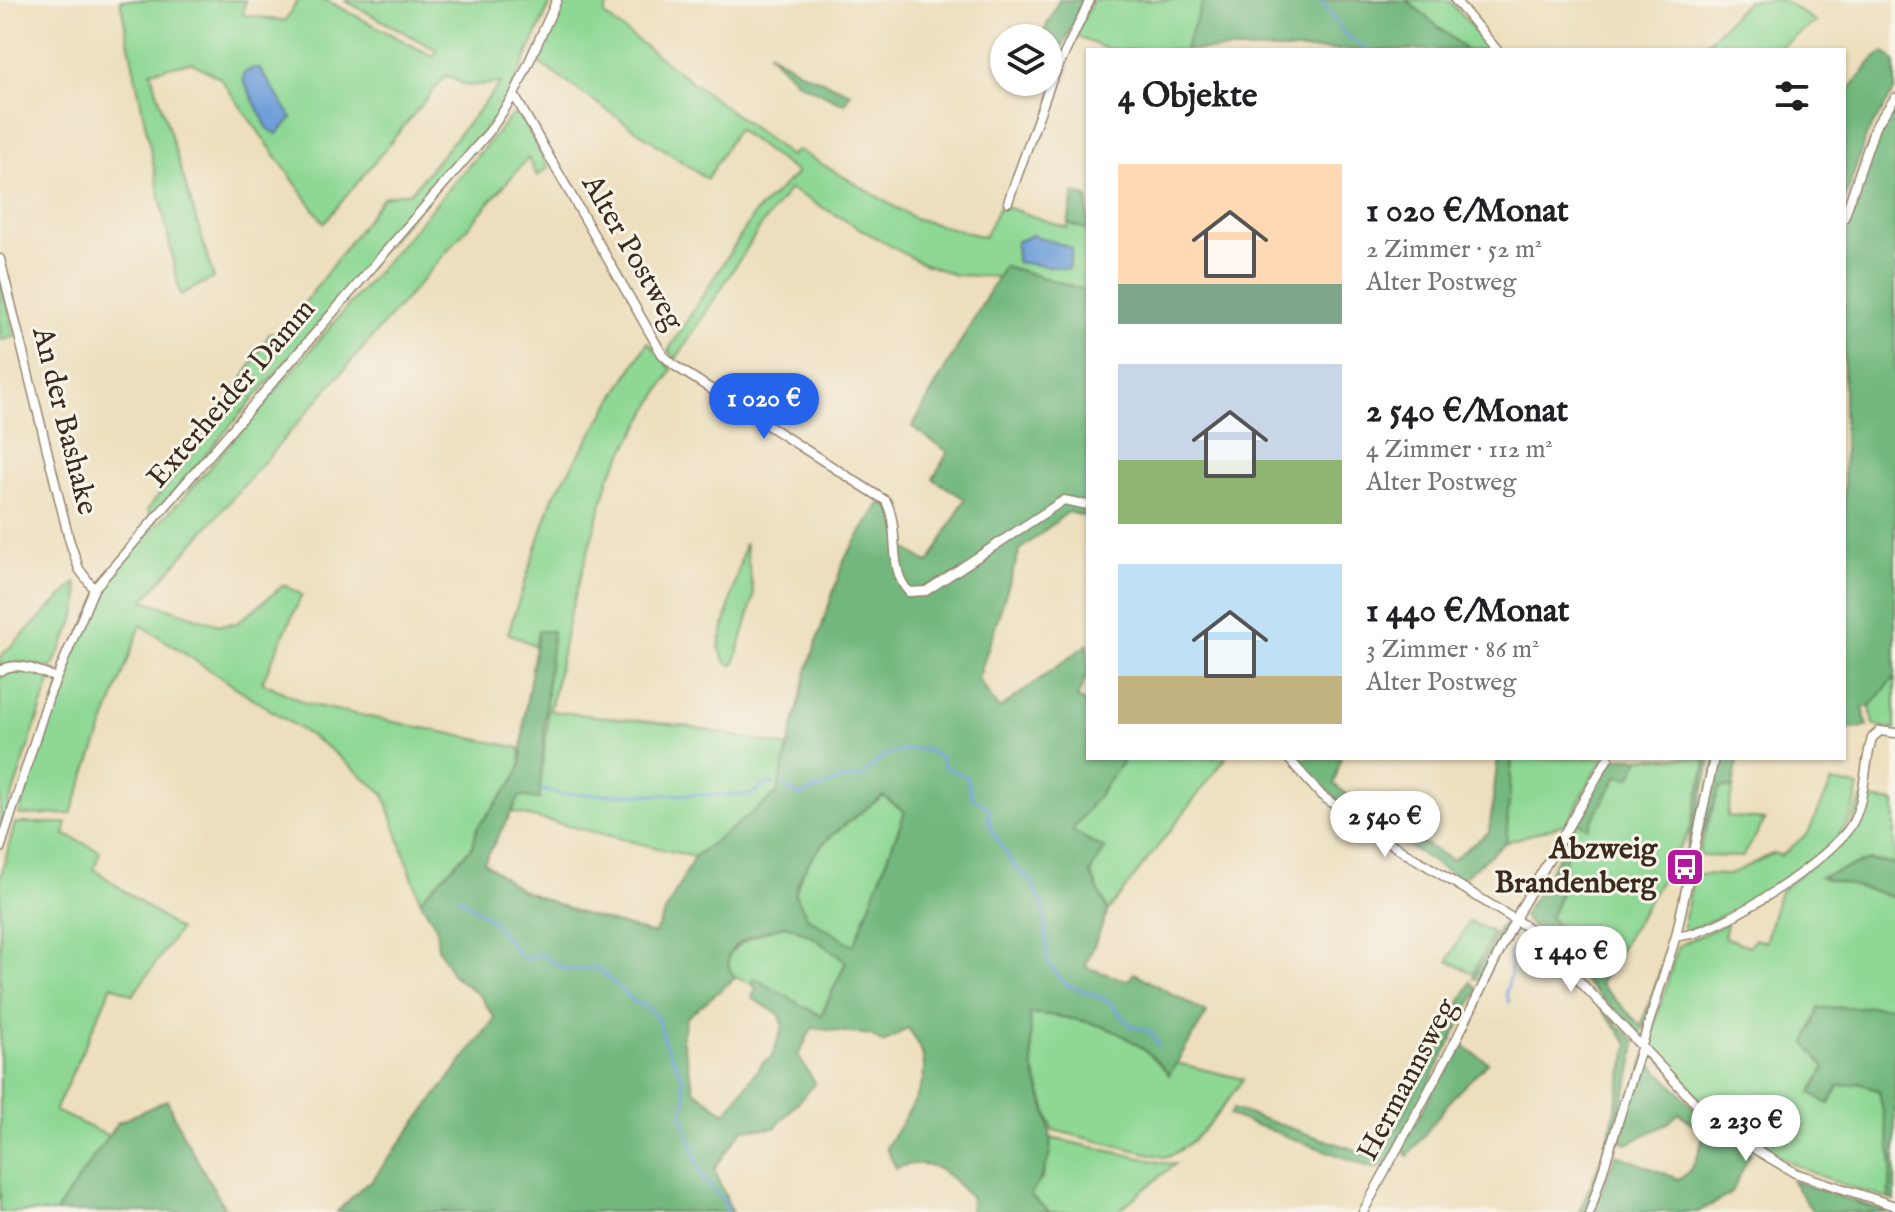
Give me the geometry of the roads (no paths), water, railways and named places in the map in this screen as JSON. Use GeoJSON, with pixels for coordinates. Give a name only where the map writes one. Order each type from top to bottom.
{"type":"FeatureCollection","features":[{"type":"Feature","properties":{"kind":"street","name":"Exterheider Damm"},"geometry":{"type":"LineString","coordinates":[[0,849],[56,678],[94,589],[489,132],[514,95],[557,0]]}},
{"type":"Feature","properties":{"kind":"street"},"geometry":{"type":"LineString","coordinates":[[1008,202],[1051,82],[1090,0]]}},
{"type":"Feature","properties":{"kind":"street"},"geometry":{"type":"LineString","coordinates":[[1455,0],[1495,48]]}},
{"type":"Feature","properties":{"kind":"street","name":"Alter Postweg"},"geometry":{"type":"LineString","coordinates":[[514,95],[662,354],[675,366],[886,501],[896,528],[899,577],[909,592],[926,591],[1064,500],[1086,505]]}},
{"type":"Feature","properties":{"kind":"street"},"geometry":{"type":"LineString","coordinates":[[1846,212],[1875,127],[1895,98]]}},
{"type":"Feature","properties":{"kind":"street","name":"An der Bashake"},"geometry":{"type":"LineString","coordinates":[[0,259],[69,539],[79,569],[94,589]]}},
{"type":"Feature","properties":{"kind":"street"},"geometry":{"type":"LineString","coordinates":[[0,671],[7,666],[33,669],[56,678]]}},
{"type":"Feature","properties":{"kind":"street"},"geometry":{"type":"LineString","coordinates":[[1676,936],[1687,936],[1733,916],[1773,892],[1845,834],[1858,809],[1872,738],[1880,731],[1895,733]]}},
{"type":"Feature","properties":{"kind":"street"},"geometry":{"type":"LineString","coordinates":[[1290,760],[1322,796],[1393,845],[1530,929],[1698,1106],[1736,1138],[1795,1173],[1895,1206]]}},
{"type":"Feature","properties":{"kind":"street","name":"Hermannsweg"},"geometry":{"type":"LineString","coordinates":[[1363,1212],[1517,920],[1607,760]]}},
{"type":"Feature","properties":{"kind":"street"},"geometry":{"type":"LineString","coordinates":[[1590,1212],[1676,936],[1714,760]]}},
{"type":"Feature","properties":{"kind":"water"},"geometry":{"type":"Polygon","coordinates":[[[259,68],[292,118],[277,134],[268,129],[243,80],[244,73],[259,68]]]}},
{"type":"Feature","properties":{"kind":"water"},"geometry":{"type":"Polygon","coordinates":[[[1032,235],[1072,248],[1069,269],[1017,262],[1016,242],[1032,235]]]}},
{"type":"Feature","properties":{"kind":"waterway"},"geometry":{"type":"LineString","coordinates":[[1322,1],[1345,35],[1365,48]]}},
{"type":"Feature","properties":{"kind":"waterway"},"geometry":{"type":"LineString","coordinates":[[782,786],[800,796],[843,779],[861,777],[885,755],[912,749],[926,750],[941,758],[944,766],[966,776],[972,798],[990,808],[988,819],[993,832],[1015,868],[1031,880],[1044,908],[1048,961],[1056,974],[1066,984],[1108,1001],[1131,1026],[1149,1031],[1159,1045]]}},
{"type":"Feature","properties":{"kind":"waterway"},"geometry":{"type":"LineString","coordinates":[[541,790],[561,794],[750,795],[768,783],[774,784]]}},
{"type":"Feature","properties":{"kind":"waterway"},"geometry":{"type":"LineString","coordinates":[[459,897],[494,922],[519,955],[527,960],[540,954],[567,970],[598,968],[634,1002],[649,1008],[660,1023],[664,1042],[682,1076],[686,1098],[682,1114],[703,1179],[726,1203],[727,1212]]}},
{"type":"Feature","properties":{"kind":"waterway"},"geometry":{"type":"LineString","coordinates":[[1509,1002],[1506,992],[1511,974],[1509,953],[1517,946]]}},
{"type":"Feature","properties":{"kind":"place","name":"Abzweig Brandenberg"},"geometry":{"type":"Point","coordinates":[1685,867]}}]}
